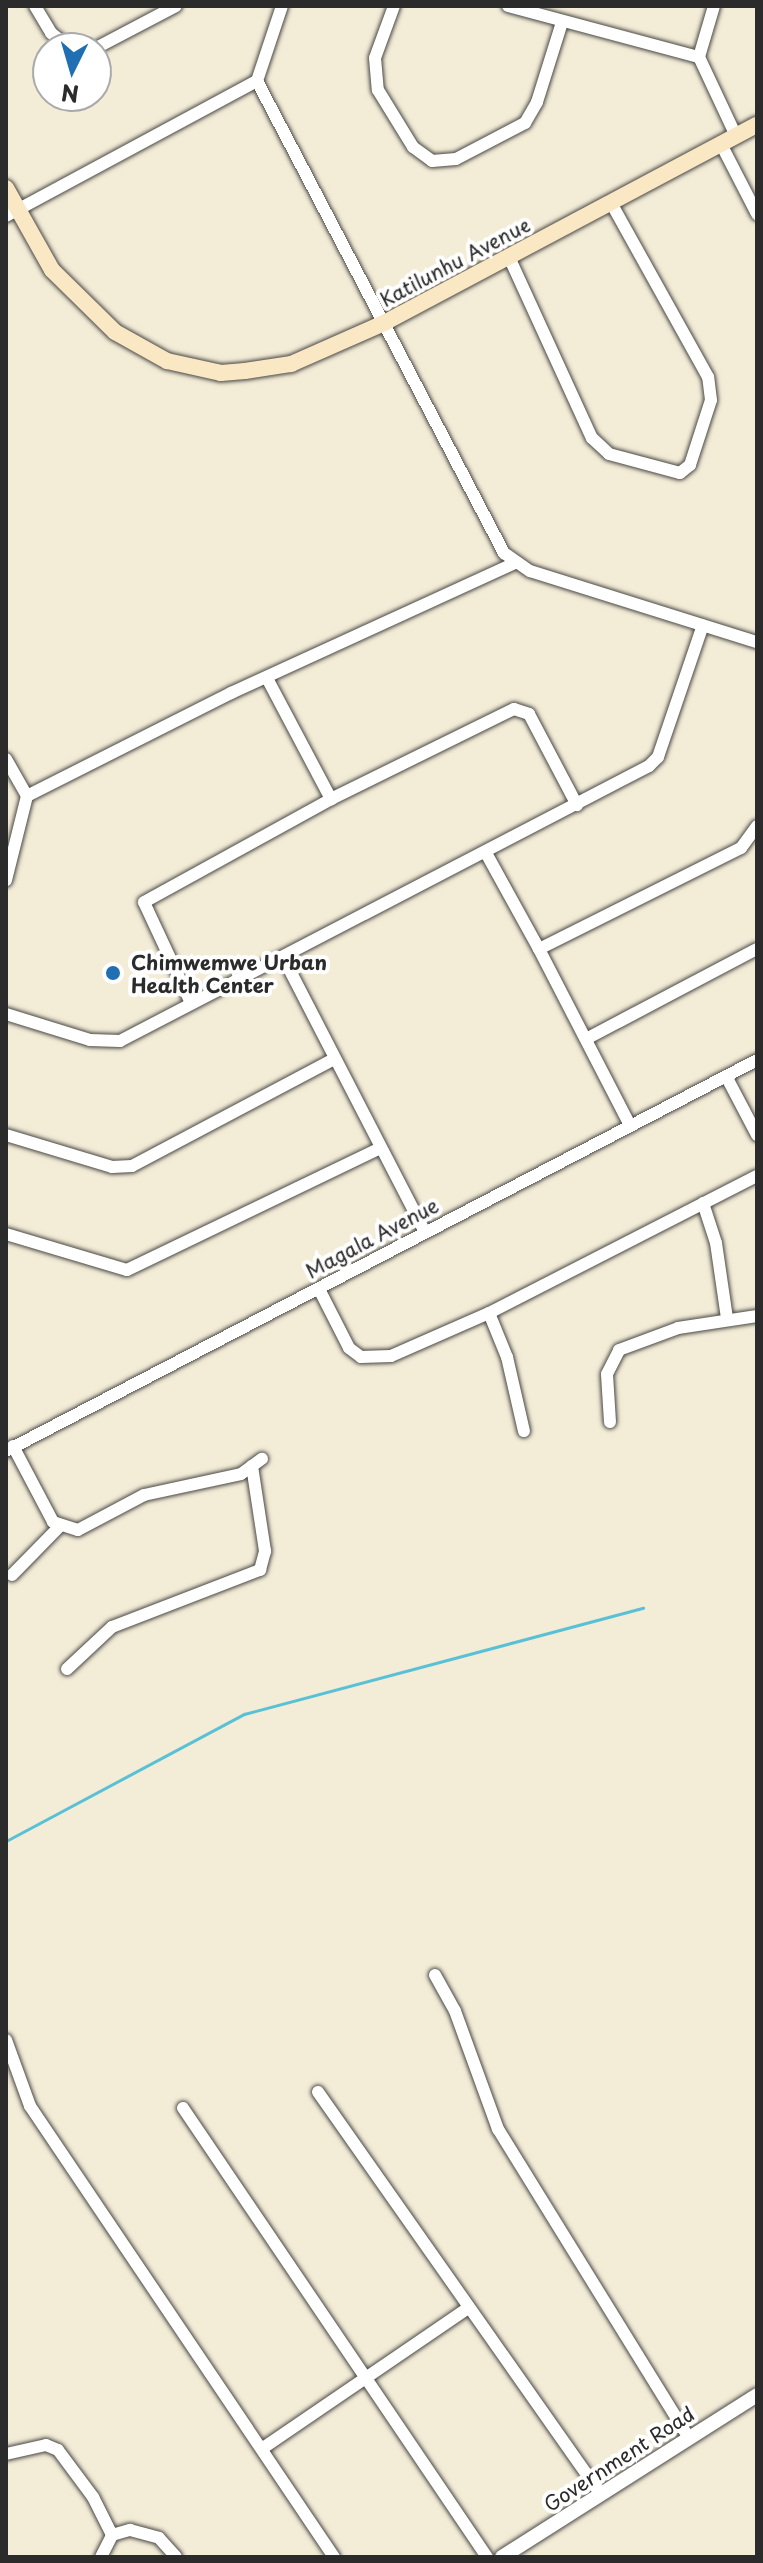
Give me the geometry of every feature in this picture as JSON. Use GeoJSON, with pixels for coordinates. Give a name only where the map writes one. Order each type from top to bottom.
{"type":"FeatureCollection","features":[{"type":"Feature","properties":{"kind":"main road","name":"Katilunhu Avenue"},"geometry":{"type":"LineString","coordinates":[[6,188],[12,213],[66,289],[115,332],[155,357],[221,373],[245,371],[291,364],[384,323],[757,125]]}},
{"type":"Feature","properties":{"kind":"street"},"geometry":{"type":"LineString","coordinates":[[35,6],[50,32]]}},
{"type":"Feature","properties":{"kind":"street"},"geometry":{"type":"LineString","coordinates":[[112,40],[176,6]]}},
{"type":"Feature","properties":{"kind":"street"},"geometry":{"type":"LineString","coordinates":[[12,213],[165,125],[257,81],[282,6]]}},
{"type":"Feature","properties":{"kind":"street"},"geometry":{"type":"LineString","coordinates":[[394,6],[375,58],[378,90],[413,147],[432,161],[456,159],[525,123],[537,102],[562,22]]}},
{"type":"Feature","properties":{"kind":"street"},"geometry":{"type":"LineString","coordinates":[[508,6],[699,57]]}},
{"type":"Feature","properties":{"kind":"street"},"geometry":{"type":"LineString","coordinates":[[714,6],[699,57],[757,214]]}},
{"type":"Feature","properties":{"kind":"street"},"geometry":{"type":"LineString","coordinates":[[257,81],[487,524],[515,563],[757,642]]}},
{"type":"Feature","properties":{"kind":"street"},"geometry":{"type":"LineString","coordinates":[[509,257],[592,438],[609,454],[680,473],[690,465],[711,400],[708,377],[611,203]]}},
{"type":"Feature","properties":{"kind":"street"},"geometry":{"type":"LineString","coordinates":[[27,796],[231,693],[268,680],[515,563]]}},
{"type":"Feature","properties":{"kind":"street"},"geometry":{"type":"LineString","coordinates":[[6,1014],[105,1043],[120,1041],[577,805],[658,757],[703,625]]}},
{"type":"Feature","properties":{"kind":"street"},"geometry":{"type":"LineString","coordinates":[[268,680],[331,799]]}},
{"type":"Feature","properties":{"kind":"street"},"geometry":{"type":"LineString","coordinates":[[191,1003],[144,902],[331,799],[514,709],[529,714],[577,805]]}},
{"type":"Feature","properties":{"kind":"street"},"geometry":{"type":"LineString","coordinates":[[6,759],[27,796],[6,880]]}},
{"type":"Feature","properties":{"kind":"street"},"geometry":{"type":"LineString","coordinates":[[539,949],[741,848],[757,826]]}},
{"type":"Feature","properties":{"kind":"street"},"geometry":{"type":"LineString","coordinates":[[486,853],[630,1125]]}},
{"type":"Feature","properties":{"kind":"street"},"geometry":{"type":"LineString","coordinates":[[586,1039],[757,949]]}},
{"type":"Feature","properties":{"kind":"street"},"geometry":{"type":"LineString","coordinates":[[283,957],[425,1232]]}},
{"type":"Feature","properties":{"kind":"street"},"geometry":{"type":"LineString","coordinates":[[6,1135],[112,1167],[132,1166],[334,1059]]}},
{"type":"Feature","properties":{"kind":"street","name":"Magala Avenue"},"geometry":{"type":"LineString","coordinates":[[10,1449],[757,1060]]}},
{"type":"Feature","properties":{"kind":"street"},"geometry":{"type":"LineString","coordinates":[[726,1076],[757,1135]]}},
{"type":"Feature","properties":{"kind":"street"},"geometry":{"type":"LineString","coordinates":[[8,1239],[127,1270],[380,1148]]}},
{"type":"Feature","properties":{"kind":"street"},"geometry":{"type":"LineString","coordinates":[[319,1289],[349,1348],[361,1357],[391,1356],[489,1313],[757,1176]]}},
{"type":"Feature","properties":{"kind":"street"},"geometry":{"type":"LineString","coordinates":[[703,1203],[716,1243],[727,1318]]}},
{"type":"Feature","properties":{"kind":"street"},"geometry":{"type":"LineString","coordinates":[[489,1313],[507,1357],[524,1431]]}},
{"type":"Feature","properties":{"kind":"street"},"geometry":{"type":"LineString","coordinates":[[610,1422],[607,1374],[619,1350],[648,1336],[727,1318],[757,1316]]}},
{"type":"Feature","properties":{"kind":"street"},"geometry":{"type":"LineString","coordinates":[[10,1449],[59,1527]]}},
{"type":"Feature","properties":{"kind":"street"},"geometry":{"type":"LineString","coordinates":[[12,1575],[59,1527],[93,1526],[144,1495],[241,1474],[257,1463],[265,1551],[260,1570],[112,1627],[67,1669]]}},
{"type":"Feature","properties":{"kind":"street"},"geometry":{"type":"LineString","coordinates":[[435,1975],[455,2011],[498,2129],[689,2438]]}},
{"type":"Feature","properties":{"kind":"street"},"geometry":{"type":"LineString","coordinates":[[7,2048],[30,2106],[334,2557]]}},
{"type":"Feature","properties":{"kind":"street"},"geometry":{"type":"LineString","coordinates":[[318,2092],[467,2309],[601,2494]]}},
{"type":"Feature","properties":{"kind":"street"},"geometry":{"type":"LineString","coordinates":[[183,2108],[487,2557]]}},
{"type":"Feature","properties":{"kind":"street"},"geometry":{"type":"LineString","coordinates":[[263,2448],[467,2309]]}},
{"type":"Feature","properties":{"kind":"street","name":"Government Road"},"geometry":{"type":"LineString","coordinates":[[502,2557],[757,2395]]}},
{"type":"Feature","properties":{"kind":"street"},"geometry":{"type":"LineString","coordinates":[[6,2454],[46,2445],[58,2450],[93,2497],[112,2535]]}},
{"type":"Feature","properties":{"kind":"street"},"geometry":{"type":"LineString","coordinates":[[112,2535],[146,2531],[176,2557]]}},
{"type":"Feature","properties":{"kind":"street"},"geometry":{"type":"LineString","coordinates":[[101,2557],[112,2535]]}},
{"type":"Feature","properties":{"kind":"waterway"},"geometry":{"type":"LineString","coordinates":[[6,1841],[244,1714],[643,1608]]}},
{"type":"Feature","properties":{"kind":"place","name":"Chimwemwe Urban Health Center"},"geometry":{"type":"Point","coordinates":[113,973]}}]}
